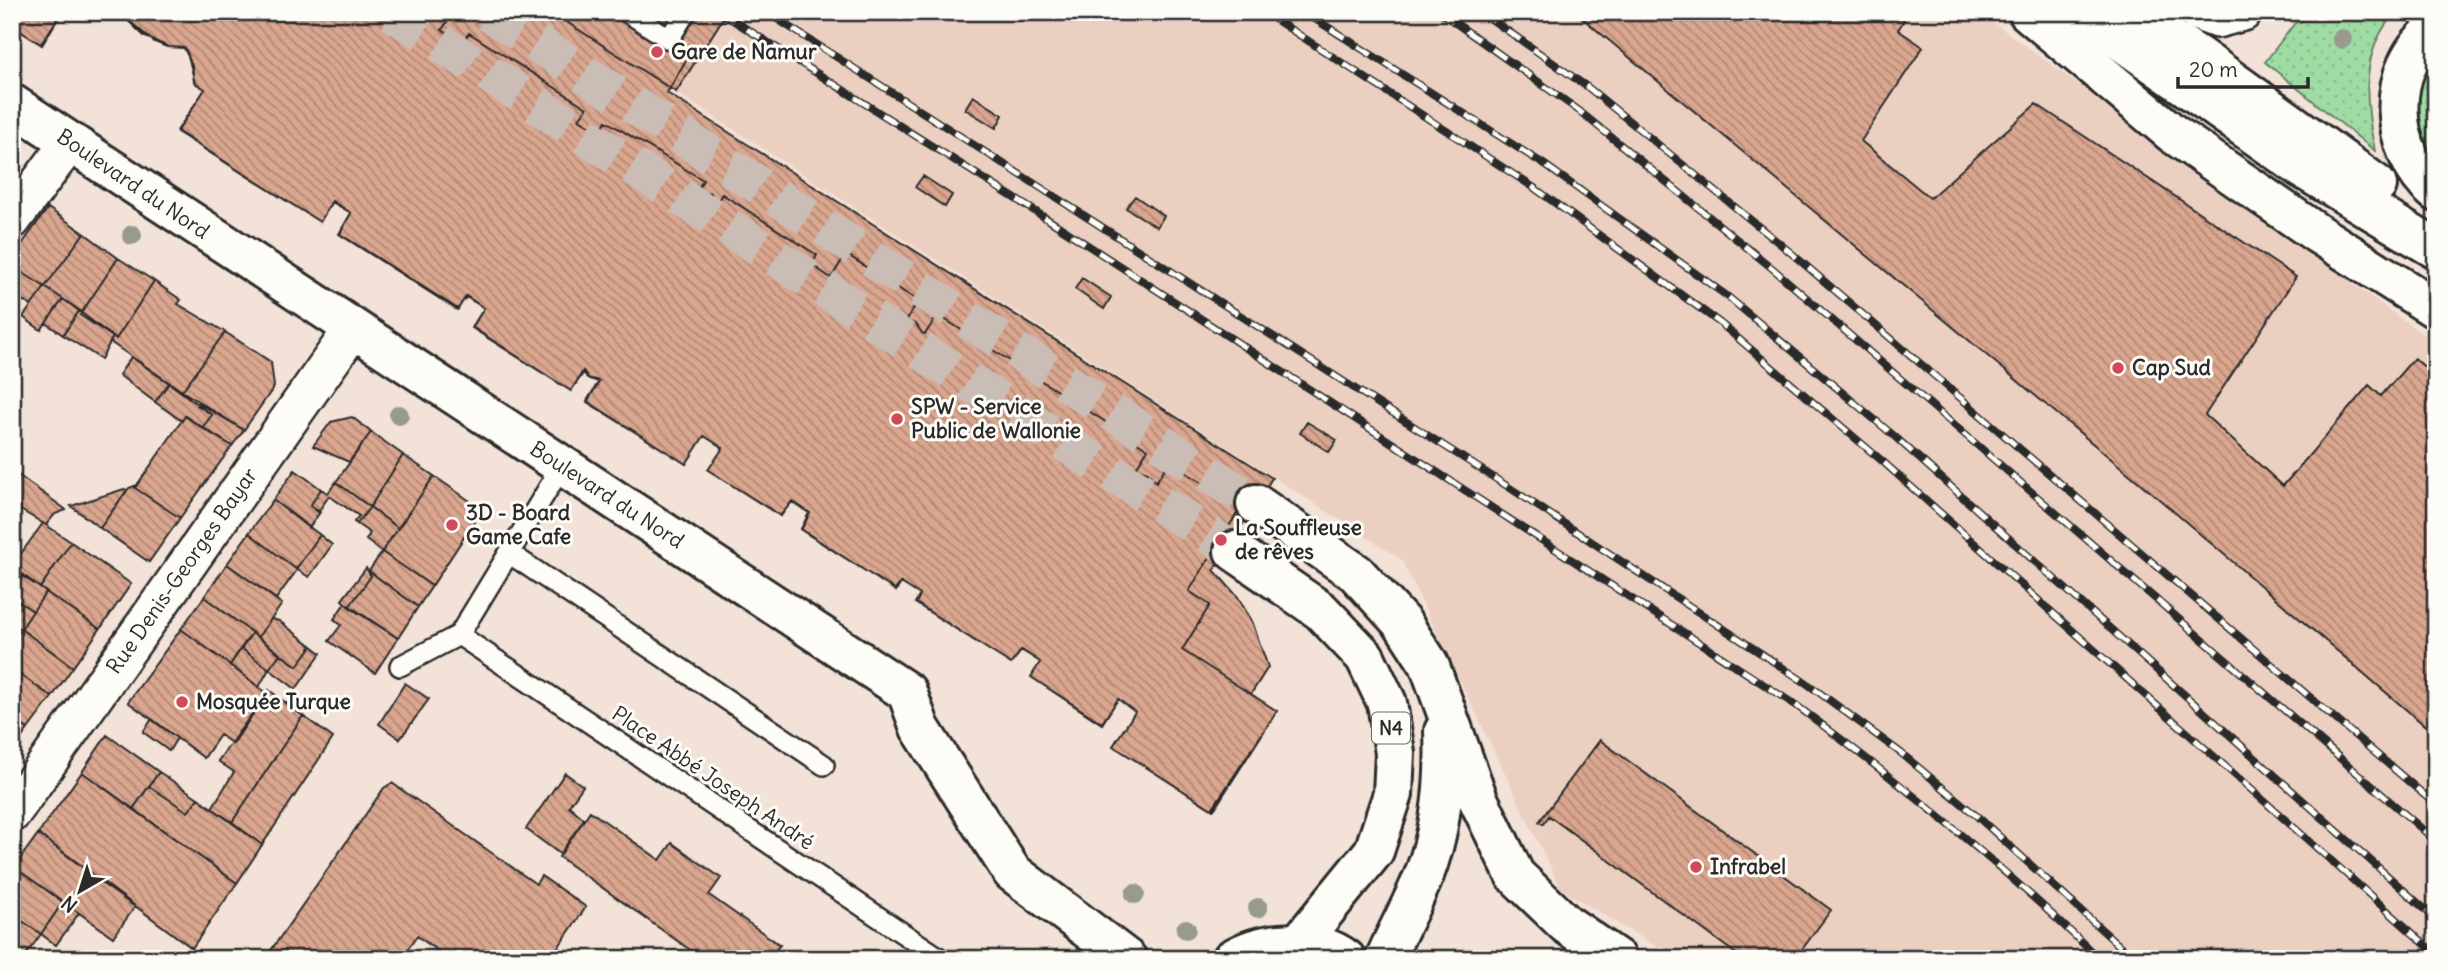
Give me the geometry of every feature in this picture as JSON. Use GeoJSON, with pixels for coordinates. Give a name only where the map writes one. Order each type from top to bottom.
{"type":"FeatureCollection","features":[{"type":"Feature","properties":{"kind":"main road"},"geometry":{"type":"LineString","coordinates":[[2028,12],[2172,132],[2318,234],[2431,305]]}},
{"type":"Feature","properties":{"kind":"main road"},"geometry":{"type":"LineString","coordinates":[[2080,12],[2303,169],[2436,249]]}},
{"type":"Feature","properties":{"kind":"main road"},"geometry":{"type":"LineString","coordinates":[[2130,12],[2198,56],[2363,177],[2436,221]]}},
{"type":"Feature","properties":{"kind":"main road"},"geometry":{"type":"LineString","coordinates":[[2436,29],[2416,48],[2406,68],[2398,98],[2398,124],[2414,167],[2436,192]]}},
{"type":"Feature","properties":{"kind":"main road","name":"Boulevard du Nord"},"geometry":{"type":"LineString","coordinates":[[12,104],[907,692],[920,729],[1012,872],[1127,959]]}},
{"type":"Feature","properties":{"kind":"main road"},"geometry":{"type":"LineString","coordinates":[[1256,504],[1356,573],[1402,624],[1429,664],[1478,799],[1515,875],[1566,924],[1617,959]]}},
{"type":"Feature","properties":{"kind":"main road","name":"N4"},"geometry":{"type":"LineString","coordinates":[[1234,551],[1321,611],[1365,657],[1387,703],[1395,753],[1394,794],[1374,851],[1298,943]]}},
{"type":"Feature","properties":{"kind":"main road"},"geometry":{"type":"LineString","coordinates":[[1385,959],[1424,875],[1440,813],[1445,771],[1443,705]]}},
{"type":"Feature","properties":{"kind":"main road"},"geometry":{"type":"LineString","coordinates":[[1232,959],[1266,945],[1298,943],[1346,959]]}},
{"type":"Feature","properties":{"kind":"street"},"geometry":{"type":"LineString","coordinates":[[2198,12],[2217,19],[2243,12]]}},
{"type":"Feature","properties":{"kind":"street"},"geometry":{"type":"LineString","coordinates":[[12,220],[70,142]]}},
{"type":"Feature","properties":{"kind":"street","name":"Rue Denis-Georges Bayar"},"geometry":{"type":"LineString","coordinates":[[12,813],[353,330]]}},
{"type":"Feature","properties":{"kind":"lane"},"geometry":{"type":"LineString","coordinates":[[627,12],[669,39],[686,12]]}},
{"type":"Feature","properties":{"kind":"lane"},"geometry":{"type":"LineString","coordinates":[[400,666],[459,635],[562,466]]}},
{"type":"Feature","properties":{"kind":"lane"},"geometry":{"type":"LineString","coordinates":[[509,554],[824,765]]}},
{"type":"Feature","properties":{"kind":"lane","name":"Place Abbé Joseph André"},"geometry":{"type":"LineString","coordinates":[[459,635],[941,959]]}},
{"type":"Feature","properties":{"kind":"shaded area"},"geometry":{"type":"Polygon","coordinates":[[[551,12],[1979,12],[2436,344],[2436,959],[1677,959],[1561,889],[1401,559],[551,12]]]}},
{"type":"Feature","properties":{"kind":"green space"},"geometry":{"type":"Polygon","coordinates":[[[2329,12],[2396,12],[2384,27],[2370,60],[2367,96],[2375,151],[2265,62],[2295,23],[2329,12]]]}},
{"type":"Feature","properties":{"kind":"green space"},"geometry":{"type":"Polygon","coordinates":[[[2436,47],[2436,158],[2418,131],[2415,104],[2422,75],[2436,47]]]}},
{"type":"Feature","properties":{"kind":"building"},"geometry":{"type":"Polygon","coordinates":[[[12,12],[62,12],[42,45],[12,26],[12,12]]]}},
{"type":"Feature","properties":{"kind":"building"},"geometry":{"type":"Polygon","coordinates":[[[12,12],[62,12],[41,44],[12,26],[12,12]]]}},
{"type":"Feature","properties":{"kind":"building","name":"SPW - Service Public de Wallonie"},"geometry":{"type":"Polygon","coordinates":[[[119,12],[586,12],[592,17],[595,12],[638,12],[693,48],[667,93],[1272,478],[1214,570],[1238,597],[1253,624],[1268,667],[1251,694],[1277,711],[1212,809],[1113,746],[1135,712],[1118,699],[1102,724],[1031,677],[1040,662],[1022,650],[1011,664],[915,603],[920,595],[901,583],[896,591],[801,529],[809,513],[792,502],[780,516],[708,470],[723,448],[704,436],[686,464],[587,402],[599,382],[589,379],[584,372],[571,391],[472,327],[484,308],[466,297],[457,310],[339,234],[351,213],[332,202],[320,222],[177,131],[205,89],[194,82],[192,65],[184,48],[167,47],[154,42],[119,12]]]}},
{"type":"Feature","properties":{"kind":"building","name":"SPW - Service Public de Wallonie"},"geometry":{"type":"Polygon","coordinates":[[[119,12],[453,12],[442,30],[462,42],[469,33],[587,108],[579,119],[600,131],[606,121],[703,180],[698,189],[711,193],[717,202],[722,194],[817,255],[812,265],[831,278],[846,254],[918,301],[906,321],[916,324],[922,333],[925,334],[938,315],[1148,449],[1136,468],[1148,472],[1156,482],[1169,462],[1241,507],[1189,591],[1210,605],[1182,650],[1277,711],[1215,808],[1213,810],[1113,746],[1135,712],[1118,699],[1102,723],[1031,677],[1040,662],[1021,650],[1011,664],[916,603],[920,595],[901,583],[895,590],[801,530],[810,513],[792,501],[781,516],[708,470],[723,448],[704,436],[686,464],[587,401],[599,381],[587,378],[583,371],[571,391],[472,328],[484,308],[466,296],[458,309],[340,234],[351,213],[332,201],[320,222],[177,132],[205,89],[195,83],[185,48],[169,47],[145,37],[119,12]]]}},
{"type":"Feature","properties":{"kind":"building","name":"Gare de Namur"},"geometry":{"type":"Polygon","coordinates":[[[551,12],[727,12],[676,92],[551,12]]]}},
{"type":"Feature","properties":{"kind":"building","name":"Cap Sud"},"geometry":{"type":"Polygon","coordinates":[[[1575,12],[1893,12],[1904,20],[1898,30],[1923,47],[1861,141],[1930,198],[2036,104],[2296,277],[2205,415],[2283,486],[2369,385],[2381,396],[2414,358],[2436,377],[2436,735],[2152,493],[1575,12]]]}},
{"type":"Feature","properties":{"kind":"building"},"geometry":{"type":"Polygon","coordinates":[[[973,96],[1003,115],[996,128],[965,109],[973,96]]]}},
{"type":"Feature","properties":{"kind":"building"},"geometry":{"type":"Polygon","coordinates":[[[923,176],[952,195],[945,207],[915,187],[923,176]]]}},
{"type":"Feature","properties":{"kind":"building"},"geometry":{"type":"Polygon","coordinates":[[[1135,196],[1164,216],[1157,227],[1126,208],[1135,196]]]}},
{"type":"Feature","properties":{"kind":"building"},"geometry":{"type":"Polygon","coordinates":[[[48,208],[84,233],[45,287],[12,266],[12,258],[48,208]]]}},
{"type":"Feature","properties":{"kind":"building"},"geometry":{"type":"Polygon","coordinates":[[[84,233],[118,258],[82,312],[45,287],[84,233]]]}},
{"type":"Feature","properties":{"kind":"building"},"geometry":{"type":"Polygon","coordinates":[[[118,258],[154,281],[116,339],[80,315],[118,258]]]}},
{"type":"Feature","properties":{"kind":"building"},"geometry":{"type":"Polygon","coordinates":[[[12,266],[45,287],[31,306],[12,293],[12,266]]]}},
{"type":"Feature","properties":{"kind":"building"},"geometry":{"type":"Polygon","coordinates":[[[1082,278],[1111,297],[1104,309],[1075,289],[1082,278]]]}},
{"type":"Feature","properties":{"kind":"building"},"geometry":{"type":"Polygon","coordinates":[[[154,281],[181,300],[178,304],[225,332],[182,391],[110,342],[113,337],[116,339],[154,281]]]}},
{"type":"Feature","properties":{"kind":"building"},"geometry":{"type":"Polygon","coordinates":[[[45,287],[63,299],[41,330],[23,317],[45,287]]]}},
{"type":"Feature","properties":{"kind":"building"},"geometry":{"type":"Polygon","coordinates":[[[63,299],[79,311],[63,335],[46,323],[63,299]]]}},
{"type":"Feature","properties":{"kind":"building"},"geometry":{"type":"Polygon","coordinates":[[[79,311],[113,337],[101,359],[63,335],[79,311]]]}},
{"type":"Feature","properties":{"kind":"building"},"geometry":{"type":"Polygon","coordinates":[[[225,332],[271,362],[274,387],[244,430],[182,391],[225,332]]]}},
{"type":"Feature","properties":{"kind":"building"},"geometry":{"type":"Polygon","coordinates":[[[131,357],[169,383],[155,402],[119,375],[131,357]]]}},
{"type":"Feature","properties":{"kind":"building"},"geometry":{"type":"Polygon","coordinates":[[[169,383],[212,415],[202,428],[185,416],[182,421],[155,402],[169,383]]]}},
{"type":"Feature","properties":{"kind":"building"},"geometry":{"type":"Polygon","coordinates":[[[198,403],[244,430],[232,446],[202,428],[212,415],[197,405],[198,403]]]}},
{"type":"Feature","properties":{"kind":"building"},"geometry":{"type":"Polygon","coordinates":[[[185,416],[232,446],[180,518],[135,488],[185,416]]]}},
{"type":"Feature","properties":{"kind":"building"},"geometry":{"type":"Polygon","coordinates":[[[352,417],[371,432],[349,462],[313,446],[331,422],[352,417]]]}},
{"type":"Feature","properties":{"kind":"building"},"geometry":{"type":"Polygon","coordinates":[[[1307,422],[1337,440],[1329,452],[1300,433],[1307,422]]]}},
{"type":"Feature","properties":{"kind":"building"},"geometry":{"type":"Polygon","coordinates":[[[371,432],[403,455],[370,507],[336,482],[371,432]]]}},
{"type":"Feature","properties":{"kind":"building"},"geometry":{"type":"Polygon","coordinates":[[[403,455],[434,476],[398,528],[370,507],[403,455]]]}},
{"type":"Feature","properties":{"kind":"building"},"geometry":{"type":"Polygon","coordinates":[[[295,470],[321,489],[310,506],[320,512],[309,528],[273,500],[295,470]]]}},
{"type":"Feature","properties":{"kind":"building"},"geometry":{"type":"Polygon","coordinates":[[[18,475],[66,510],[55,514],[46,525],[12,505],[12,483],[18,475]]]}},
{"type":"Feature","properties":{"kind":"building"},"geometry":{"type":"Polygon","coordinates":[[[434,476],[470,501],[474,522],[432,586],[382,552],[434,476]]]}},
{"type":"Feature","properties":{"kind":"building"},"geometry":{"type":"Polygon","coordinates":[[[336,482],[370,507],[357,524],[354,522],[359,516],[329,496],[318,512],[310,506],[321,489],[328,493],[336,482]]]}},
{"type":"Feature","properties":{"kind":"building"},"geometry":{"type":"Polygon","coordinates":[[[137,485],[135,488],[180,518],[149,562],[100,528],[129,488],[137,485]]]}},
{"type":"Feature","properties":{"kind":"building"},"geometry":{"type":"Polygon","coordinates":[[[127,490],[100,528],[71,506],[127,490]]]}},
{"type":"Feature","properties":{"kind":"building"},"geometry":{"type":"Polygon","coordinates":[[[273,500],[320,535],[296,569],[249,533],[273,500]]]}},
{"type":"Feature","properties":{"kind":"building"},"geometry":{"type":"Polygon","coordinates":[[[370,507],[398,528],[382,552],[366,540],[370,533],[357,524],[370,507]]]}},
{"type":"Feature","properties":{"kind":"building"},"geometry":{"type":"Polygon","coordinates":[[[43,523],[71,542],[40,588],[12,566],[43,523]]]}},
{"type":"Feature","properties":{"kind":"building"},"geometry":{"type":"Polygon","coordinates":[[[249,533],[297,570],[276,599],[227,564],[249,533]]]}},
{"type":"Feature","properties":{"kind":"building"},"geometry":{"type":"Polygon","coordinates":[[[320,535],[332,545],[309,577],[296,569],[320,535]]]}},
{"type":"Feature","properties":{"kind":"building"},"geometry":{"type":"Polygon","coordinates":[[[71,542],[131,584],[100,629],[40,588],[71,542]]]}},
{"type":"Feature","properties":{"kind":"building"},"geometry":{"type":"Polygon","coordinates":[[[382,552],[432,586],[418,607],[369,571],[382,552]]]}},
{"type":"Feature","properties":{"kind":"building"},"geometry":{"type":"Polygon","coordinates":[[[227,564],[282,604],[258,637],[204,597],[227,564]]]}},
{"type":"Feature","properties":{"kind":"building"},"geometry":{"type":"Polygon","coordinates":[[[366,568],[371,576],[349,607],[342,600],[366,568]]]}},
{"type":"Feature","properties":{"kind":"building"},"geometry":{"type":"Polygon","coordinates":[[[369,571],[418,607],[398,638],[349,607],[371,576],[369,571]]]}},
{"type":"Feature","properties":{"kind":"building"},"geometry":{"type":"Polygon","coordinates":[[[22,576],[46,592],[33,611],[12,597],[22,576]]]}},
{"type":"Feature","properties":{"kind":"building"},"geometry":{"type":"Polygon","coordinates":[[[46,592],[100,629],[73,667],[21,629],[46,592]]]}},
{"type":"Feature","properties":{"kind":"building"},"geometry":{"type":"Polygon","coordinates":[[[12,597],[33,611],[21,629],[12,624],[12,597]]]}},
{"type":"Feature","properties":{"kind":"building"},"geometry":{"type":"Polygon","coordinates":[[[204,597],[252,633],[230,665],[181,629],[204,597]]]}},
{"type":"Feature","properties":{"kind":"building"},"geometry":{"type":"Polygon","coordinates":[[[345,603],[398,638],[375,673],[329,641],[341,625],[334,619],[345,603]]]}},
{"type":"Feature","properties":{"kind":"building"},"geometry":{"type":"Polygon","coordinates":[[[271,619],[279,621],[312,646],[297,666],[258,637],[271,619]]]}},
{"type":"Feature","properties":{"kind":"building"},"geometry":{"type":"Polygon","coordinates":[[[21,629],[73,667],[52,697],[12,669],[12,642],[21,629]]]}},
{"type":"Feature","properties":{"kind":"building"},"geometry":{"type":"Polygon","coordinates":[[[181,629],[267,693],[233,744],[220,735],[204,758],[128,702],[181,629]]]}},
{"type":"Feature","properties":{"kind":"building"},"geometry":{"type":"Polygon","coordinates":[[[252,633],[280,654],[269,669],[241,648],[252,633]]]}},
{"type":"Feature","properties":{"kind":"building"},"geometry":{"type":"Polygon","coordinates":[[[312,646],[321,653],[296,689],[269,669],[280,654],[297,666],[312,646]]]}},
{"type":"Feature","properties":{"kind":"building"},"geometry":{"type":"Polygon","coordinates":[[[241,648],[269,669],[259,687],[230,665],[241,648]]]}},
{"type":"Feature","properties":{"kind":"building"},"geometry":{"type":"Polygon","coordinates":[[[12,669],[52,697],[28,729],[12,718],[12,669]]]}},
{"type":"Feature","properties":{"kind":"building"},"geometry":{"type":"Polygon","coordinates":[[[405,683],[429,699],[400,739],[379,724],[405,683]]]}},
{"type":"Feature","properties":{"kind":"building"},"geometry":{"type":"Polygon","coordinates":[[[269,690],[303,716],[232,822],[212,808],[234,772],[218,761],[269,690]]]}},
{"type":"Feature","properties":{"kind":"building"},"geometry":{"type":"Polygon","coordinates":[[[303,716],[333,738],[262,845],[232,822],[303,716]]]}},
{"type":"Feature","properties":{"kind":"building"},"geometry":{"type":"Polygon","coordinates":[[[12,718],[28,729],[12,751],[12,718]]]}},
{"type":"Feature","properties":{"kind":"building"},"geometry":{"type":"Polygon","coordinates":[[[152,719],[177,738],[169,751],[143,732],[152,719]]]}},
{"type":"Feature","properties":{"kind":"building"},"geometry":{"type":"Polygon","coordinates":[[[107,735],[159,772],[133,809],[82,772],[107,735]]]}},
{"type":"Feature","properties":{"kind":"building","name":"Infrabel"},"geometry":{"type":"Polygon","coordinates":[[[1600,740],[1831,910],[1795,959],[1743,959],[1549,816],[1543,824],[1539,822],[1600,740]]]}},
{"type":"Feature","properties":{"kind":"building"},"geometry":{"type":"Polygon","coordinates":[[[82,772],[237,883],[192,948],[38,834],[82,772]]]}},
{"type":"Feature","properties":{"kind":"building"},"geometry":{"type":"Polygon","coordinates":[[[159,772],[198,798],[188,812],[149,786],[159,772]]]}},
{"type":"Feature","properties":{"kind":"building"},"geometry":{"type":"Polygon","coordinates":[[[565,773],[583,786],[569,806],[584,819],[560,854],[526,829],[565,773]]]}},
{"type":"Feature","properties":{"kind":"building"},"geometry":{"type":"Polygon","coordinates":[[[392,783],[536,884],[541,876],[586,907],[557,949],[568,956],[566,959],[449,959],[417,936],[401,959],[265,959],[384,788],[392,783]]]}},
{"type":"Feature","properties":{"kind":"building"},"geometry":{"type":"Polygon","coordinates":[[[149,786],[188,812],[198,798],[262,845],[237,883],[133,809],[149,786]]]}},
{"type":"Feature","properties":{"kind":"building"},"geometry":{"type":"Polygon","coordinates":[[[590,811],[660,860],[672,843],[721,878],[709,895],[780,945],[768,959],[703,959],[559,857],[590,811]]]}},
{"type":"Feature","properties":{"kind":"building"},"geometry":{"type":"Polygon","coordinates":[[[38,834],[92,873],[68,905],[14,867],[38,834]]]}},
{"type":"Feature","properties":{"kind":"building"},"geometry":{"type":"Polygon","coordinates":[[[14,867],[63,902],[41,934],[12,914],[14,867]]]}},
{"type":"Feature","properties":{"kind":"building"},"geometry":{"type":"Polygon","coordinates":[[[90,875],[135,907],[113,937],[68,905],[90,875]]]}},
{"type":"Feature","properties":{"kind":"building"},"geometry":{"type":"Polygon","coordinates":[[[63,902],[79,913],[56,945],[41,934],[63,902]]]}},
{"type":"Feature","properties":{"kind":"building"},"geometry":{"type":"Polygon","coordinates":[[[12,914],[41,934],[23,959],[12,959],[12,914]]]}},
{"type":"Feature","properties":{"kind":"tunnel"},"geometry":{"type":"LineString","coordinates":[[392,12],[1234,551]]}},
{"type":"Feature","properties":{"kind":"tunnel"},"geometry":{"type":"LineString","coordinates":[[488,12],[1256,504]]}},
{"type":"Feature","properties":{"kind":"railway"},"geometry":{"type":"LineString","coordinates":[[720,12],[1052,222],[1797,706],[1952,827],[2099,959]]}},
{"type":"Feature","properties":{"kind":"railway"},"geometry":{"type":"LineString","coordinates":[[766,12],[1507,486],[1809,685],[1901,753],[1978,817],[2134,959]]}},
{"type":"Feature","properties":{"kind":"railway"},"geometry":{"type":"LineString","coordinates":[[1264,12],[1533,187],[1720,323],[1881,460],[2436,954]]}},
{"type":"Feature","properties":{"kind":"railway"},"geometry":{"type":"LineString","coordinates":[[1304,12],[1545,165],[1727,296],[1893,435],[2436,919]]}},
{"type":"Feature","properties":{"kind":"railway"},"geometry":{"type":"LineString","coordinates":[[1440,12],[1578,110],[1772,268],[2436,841]]}},
{"type":"Feature","properties":{"kind":"railway"},"geometry":{"type":"LineString","coordinates":[[1481,12],[1590,89],[1790,252],[2436,805]]}},
{"type":"Feature","properties":{"kind":"place","name":"Gare de Namur"},"geometry":{"type":"Point","coordinates":[657,52]}},
{"type":"Feature","properties":{"kind":"place","name":"Cap Sud"},"geometry":{"type":"Point","coordinates":[2118,368]}},
{"type":"Feature","properties":{"kind":"place","name":"SPW - Service Public de Wallonie"},"geometry":{"type":"Point","coordinates":[897,419]}},
{"type":"Feature","properties":{"kind":"place","name":"3D - Board Game Cafe"},"geometry":{"type":"Point","coordinates":[452,525]}},
{"type":"Feature","properties":{"kind":"place","name":"La Souffleuse de rêves"},"geometry":{"type":"Point","coordinates":[1221,540]}},
{"type":"Feature","properties":{"kind":"place","name":"Mosquée Turque"},"geometry":{"type":"Point","coordinates":[182,702]}},
{"type":"Feature","properties":{"kind":"place","name":"Infrabel"},"geometry":{"type":"Point","coordinates":[1696,867]}}]}
